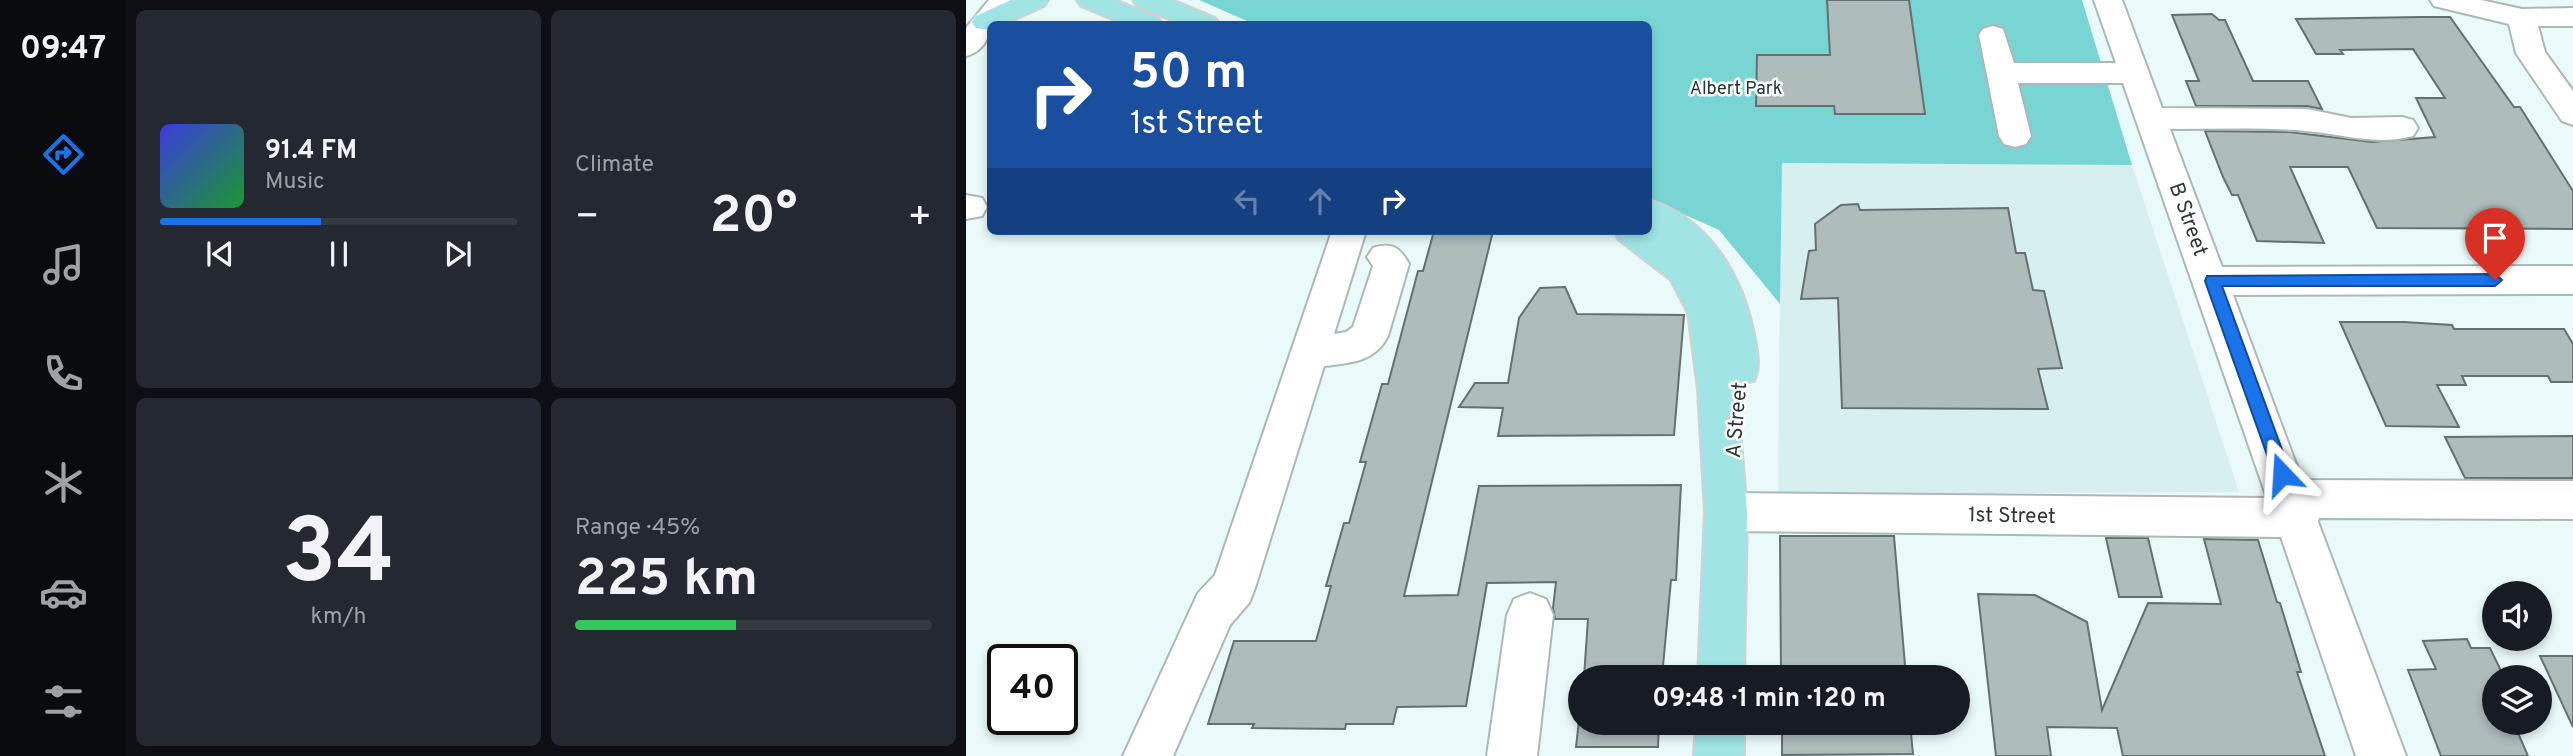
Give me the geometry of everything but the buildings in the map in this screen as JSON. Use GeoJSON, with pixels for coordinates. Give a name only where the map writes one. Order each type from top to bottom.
{"type":"FeatureCollection","features":[{"type":"Feature","properties":{"kind":"main road"},"geometry":{"type":"LineString","coordinates":[[988,21],[1034,0]]}},
{"type":"Feature","properties":{"kind":"main road"},"geometry":{"type":"LineString","coordinates":[[1091,0],[1141,21]]}},
{"type":"Feature","properties":{"kind":"main road"},"geometry":{"type":"LineString","coordinates":[[1147,0],[1198,21]]}},
{"type":"Feature","properties":{"kind":"main road"},"geometry":{"type":"LineString","coordinates":[[1652,215],[1684,235],[1712,265],[1711,290]]}},
{"type":"Feature","properties":{"kind":"main road"},"geometry":{"type":"LineString","coordinates":[[1636,235],[1711,290]]}},
{"type":"Feature","properties":{"kind":"main road","name":"A Street"},"geometry":{"type":"LineString","coordinates":[[1711,290],[1706,313],[1712,350],[1726,512],[1721,665]]}},
{"type":"Feature","properties":{"kind":"main road"},"geometry":{"type":"LineString","coordinates":[[1719,756],[1720,735]]}},
{"type":"Feature","properties":{"kind":"street"},"geometry":{"type":"LineString","coordinates":[[966,47],[1004,0]]}},
{"type":"Feature","properties":{"kind":"street","name":"B Street"},"geometry":{"type":"LineString","coordinates":[[2108,0],[2294,508],[2381,756]]}},
{"type":"Feature","properties":{"kind":"street"},"geometry":{"type":"LineString","coordinates":[[2444,0],[2544,13],[2531,53],[2573,114]]}},
{"type":"Feature","properties":{"kind":"street"},"geometry":{"type":"LineString","coordinates":[[2015,136],[1997,53],[2131,62]]}},
{"type":"Feature","properties":{"kind":"street"},"geometry":{"type":"LineString","coordinates":[[2152,118],[2307,120],[2351,129],[2402,128]]}},
{"type":"Feature","properties":{"kind":"street"},"geometry":{"type":"LineString","coordinates":[[1148,756],[1214,610],[1233,588],[1348,235]]}},
{"type":"Feature","properties":{"kind":"street"},"geometry":{"type":"LineString","coordinates":[[1310,352],[1354,347],[1369,336],[1391,264],[1385,257]]}},
{"type":"Feature","properties":{"kind":"street"},"geometry":{"type":"LineString","coordinates":[[2212,281],[2573,280]]}},
{"type":"Feature","properties":{"kind":"street","name":"1st Street"},"geometry":{"type":"LineString","coordinates":[[1726,512],[2294,508],[2573,500]]}},
{"type":"Feature","properties":{"kind":"street"},"geometry":{"type":"LineString","coordinates":[[1512,756],[1530,615]]}},
{"type":"Feature","properties":{"kind":"street"},"geometry":{"type":"LineString","coordinates":[[1173,756],[1219,649]]}},
{"type":"Feature","properties":{"kind":"shaded area"},"geometry":{"type":"Polygon","coordinates":[[[1781,163],[2132,165],[2239,492],[1778,494],[1781,163]]]}},
{"type":"Feature","properties":{"kind":"green space","name":"Albert Park"},"geometry":{"type":"Polygon","coordinates":[[[1199,0],[2082,0],[2132,165],[1782,163],[1780,304],[1719,230],[1652,200],[1652,21],[1247,21],[1199,0]]]}},
{"type":"Feature","properties":{"kind":"route"},"geometry":{"type":"LineString","coordinates":[[2282,474],[2212,281],[2495,280]]}}]}
